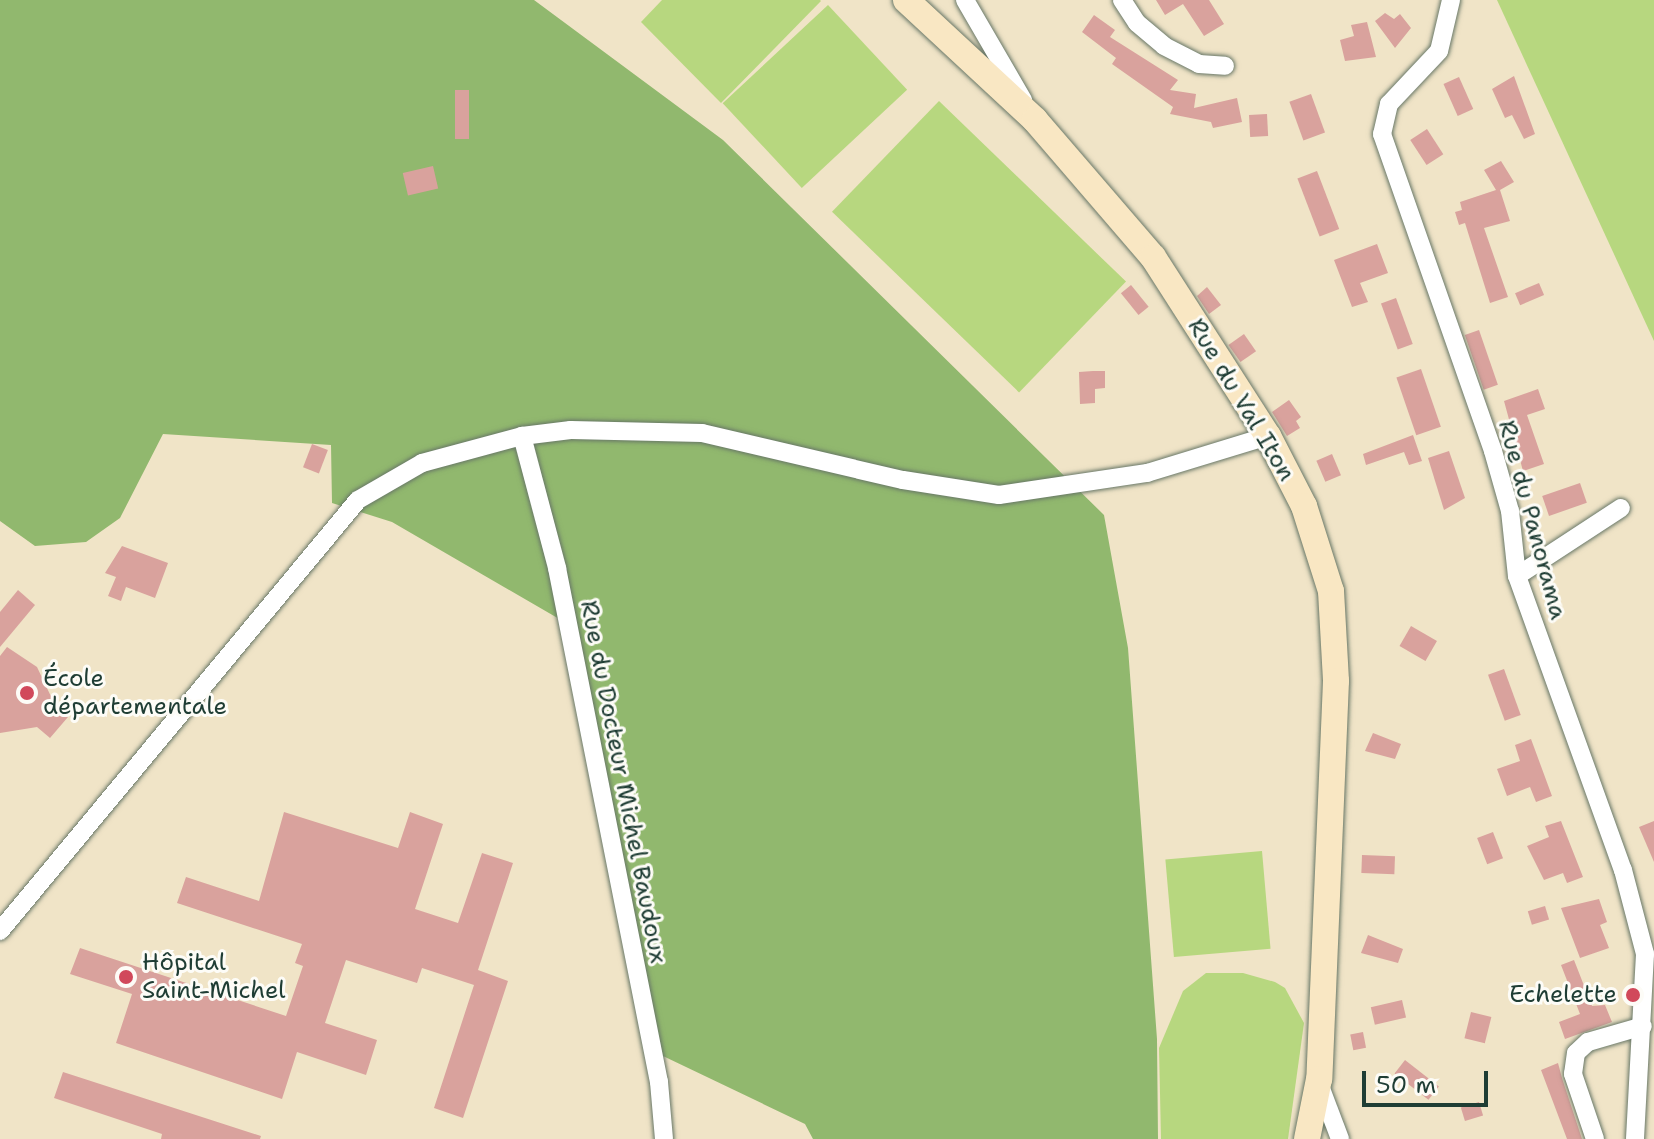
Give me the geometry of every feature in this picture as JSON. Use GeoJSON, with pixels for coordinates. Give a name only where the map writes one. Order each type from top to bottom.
{"type":"FeatureCollection","features":[{"type":"Feature","properties":{"kind":"street","name":"Rue du Val Iton"},"geometry":{"type":"LineString","coordinates":[[906,0],[1035,120],[1153,257],[1268,436],[1304,506],[1331,591],[1336,681],[1319,1079],[1339,1139]]}},
{"type":"Feature","properties":{"kind":"street"},"geometry":{"type":"LineString","coordinates":[[965,0],[1035,120]]}},
{"type":"Feature","properties":{"kind":"street"},"geometry":{"type":"LineString","coordinates":[[1122,0],[1137,23],[1164,46],[1199,64],[1225,66]]}},
{"type":"Feature","properties":{"kind":"street","name":"Rue du Panorama"},"geometry":{"type":"LineString","coordinates":[[1451,0],[1439,51],[1389,104],[1382,134],[1493,451],[1510,511],[1517,576],[1623,870],[1645,954],[1635,1139]]}},
{"type":"Feature","properties":{"kind":"street"},"geometry":{"type":"LineString","coordinates":[[0,931],[358,500],[422,463],[522,436],[571,430],[702,433],[903,480],[999,495],[1147,473],[1268,436]]}},
{"type":"Feature","properties":{"kind":"street","name":"Rue du Docteur Michel Baudoux"},"geometry":{"type":"LineString","coordinates":[[522,436],[557,568],[659,1082],[664,1139]]}},
{"type":"Feature","properties":{"kind":"street"},"geometry":{"type":"LineString","coordinates":[[1517,576],[1621,508]]}},
{"type":"Feature","properties":{"kind":"street"},"geometry":{"type":"LineString","coordinates":[[1595,1139],[1573,1074],[1576,1053],[1588,1042],[1643,1026]]}},
{"type":"Feature","properties":{"kind":"street"},"geometry":{"type":"LineString","coordinates":[[1319,1079],[1310,1139],[1339,1139]]}},
{"type":"Feature","properties":{"kind":"green space"},"geometry":{"type":"Polygon","coordinates":[[[0,0],[534,0],[723,140],[1104,515],[1128,648],[1157,1039],[1158,1139],[813,1139],[805,1124],[663,1056],[561,620],[392,522],[332,503],[331,445],[163,434],[120,518],[86,542],[35,546],[0,521],[0,0]]]}},
{"type":"Feature","properties":{"kind":"green space"},"geometry":{"type":"Polygon","coordinates":[[[662,0],[821,1],[721,103],[641,22],[662,0]]]}},
{"type":"Feature","properties":{"kind":"green space"},"geometry":{"type":"Polygon","coordinates":[[[1497,0],[1654,0],[1654,341],[1497,0]]]}},
{"type":"Feature","properties":{"kind":"green space"},"geometry":{"type":"Polygon","coordinates":[[[828,5],[907,90],[802,188],[723,103],[828,5]]]}},
{"type":"Feature","properties":{"kind":"green space"},"geometry":{"type":"Polygon","coordinates":[[[939,101],[1126,282],[1019,392],[832,212],[939,101]]]}},
{"type":"Feature","properties":{"kind":"green space"},"geometry":{"type":"Polygon","coordinates":[[[1262,851],[1271,949],[1174,957],[1165,859],[1262,851]]]}},
{"type":"Feature","properties":{"kind":"green space"},"geometry":{"type":"Polygon","coordinates":[[[1206,973],[1243,973],[1275,982],[1285,988],[1304,1023],[1288,1139],[1161,1139],[1159,1048],[1183,991],[1206,973]]]}},
{"type":"Feature","properties":{"kind":"building"},"geometry":{"type":"Polygon","coordinates":[[[1156,0],[1209,0],[1224,24],[1204,36],[1183,4],[1165,15],[1156,0]]]}},
{"type":"Feature","properties":{"kind":"building"},"geometry":{"type":"Polygon","coordinates":[[[1385,13],[1394,19],[1400,14],[1411,28],[1395,48],[1375,21],[1385,13]]]}},
{"type":"Feature","properties":{"kind":"building"},"geometry":{"type":"Polygon","coordinates":[[[1094,15],[1115,30],[1110,37],[1178,80],[1170,90],[1196,94],[1194,108],[1237,98],[1242,122],[1213,128],[1211,122],[1170,114],[1173,107],[1112,64],[1116,58],[1082,32],[1094,15]]]}},
{"type":"Feature","properties":{"kind":"building"},"geometry":{"type":"Polygon","coordinates":[[[1367,22],[1376,57],[1345,61],[1340,40],[1354,36],[1351,25],[1367,22]]]}},
{"type":"Feature","properties":{"kind":"building"},"geometry":{"type":"Polygon","coordinates":[[[1514,76],[1535,134],[1524,139],[1512,115],[1505,118],[1492,89],[1514,76]]]}},
{"type":"Feature","properties":{"kind":"building"},"geometry":{"type":"Polygon","coordinates":[[[1459,77],[1473,109],[1458,116],[1443,84],[1459,77]]]}},
{"type":"Feature","properties":{"kind":"building"},"geometry":{"type":"Polygon","coordinates":[[[455,90],[469,90],[469,139],[455,139],[455,90]]]}},
{"type":"Feature","properties":{"kind":"building"},"geometry":{"type":"Polygon","coordinates":[[[1311,94],[1325,133],[1303,140],[1289,102],[1311,94]]]}},
{"type":"Feature","properties":{"kind":"building"},"geometry":{"type":"Polygon","coordinates":[[[1267,114],[1268,136],[1250,137],[1249,115],[1267,114]]]}},
{"type":"Feature","properties":{"kind":"building"},"geometry":{"type":"Polygon","coordinates":[[[1427,129],[1443,154],[1427,165],[1410,140],[1427,129]]]}},
{"type":"Feature","properties":{"kind":"building"},"geometry":{"type":"Polygon","coordinates":[[[1501,161],[1514,182],[1500,190],[1510,221],[1484,228],[1508,297],[1490,303],[1465,223],[1459,225],[1455,212],[1462,210],[1460,202],[1496,190],[1484,170],[1501,161]]]}},
{"type":"Feature","properties":{"kind":"building"},"geometry":{"type":"Polygon","coordinates":[[[433,166],[438,188],[408,195],[403,173],[433,166]]]}},
{"type":"Feature","properties":{"kind":"building"},"geometry":{"type":"Polygon","coordinates":[[[1317,171],[1339,229],[1320,236],[1297,179],[1317,171]]]}},
{"type":"Feature","properties":{"kind":"building"},"geometry":{"type":"Polygon","coordinates":[[[1377,244],[1388,273],[1360,283],[1368,302],[1352,307],[1334,260],[1377,244]]]}},
{"type":"Feature","properties":{"kind":"building"},"geometry":{"type":"Polygon","coordinates":[[[1539,283],[1544,295],[1520,305],[1515,293],[1539,283]]]}},
{"type":"Feature","properties":{"kind":"building"},"geometry":{"type":"Polygon","coordinates":[[[1131,285],[1149,307],[1139,315],[1121,293],[1131,285]]]}},
{"type":"Feature","properties":{"kind":"building"},"geometry":{"type":"Polygon","coordinates":[[[1207,287],[1221,305],[1209,314],[1197,296],[1207,287]]]}},
{"type":"Feature","properties":{"kind":"building"},"geometry":{"type":"Polygon","coordinates":[[[1396,298],[1413,344],[1398,350],[1381,303],[1396,298]]]}},
{"type":"Feature","properties":{"kind":"building"},"geometry":{"type":"Polygon","coordinates":[[[1479,330],[1498,385],[1484,390],[1465,335],[1479,330]]]}},
{"type":"Feature","properties":{"kind":"building"},"geometry":{"type":"Polygon","coordinates":[[[1244,334],[1256,351],[1240,362],[1228,345],[1244,334]]]}},
{"type":"Feature","properties":{"kind":"building"},"geometry":{"type":"Polygon","coordinates":[[[1421,369],[1441,427],[1416,435],[1396,377],[1421,369]]]}},
{"type":"Feature","properties":{"kind":"building"},"geometry":{"type":"Polygon","coordinates":[[[1105,371],[1105,388],[1095,389],[1095,403],[1080,404],[1079,372],[1105,371]]]}},
{"type":"Feature","properties":{"kind":"building"},"geometry":{"type":"Polygon","coordinates":[[[1538,389],[1545,409],[1527,415],[1544,464],[1523,471],[1504,401],[1538,389]]]}},
{"type":"Feature","properties":{"kind":"building"},"geometry":{"type":"Polygon","coordinates":[[[1289,400],[1301,417],[1296,421],[1300,428],[1287,436],[1272,412],[1289,400]]]}},
{"type":"Feature","properties":{"kind":"building"},"geometry":{"type":"Polygon","coordinates":[[[1413,435],[1422,461],[1409,465],[1404,452],[1366,465],[1363,454],[1413,435]]]}},
{"type":"Feature","properties":{"kind":"building"},"geometry":{"type":"Polygon","coordinates":[[[312,444],[328,450],[319,473],[303,467],[312,444]]]}},
{"type":"Feature","properties":{"kind":"building"},"geometry":{"type":"Polygon","coordinates":[[[1449,451],[1465,498],[1444,510],[1428,458],[1449,451]]]}},
{"type":"Feature","properties":{"kind":"building"},"geometry":{"type":"Polygon","coordinates":[[[1332,454],[1341,475],[1325,482],[1316,461],[1332,454]]]}},
{"type":"Feature","properties":{"kind":"building"},"geometry":{"type":"Polygon","coordinates":[[[1580,483],[1587,503],[1549,516],[1542,496],[1580,483]]]}},
{"type":"Feature","properties":{"kind":"building"},"geometry":{"type":"Polygon","coordinates":[[[122,546],[168,563],[155,598],[126,587],[121,601],[108,596],[116,577],[105,573],[122,546]]]}},
{"type":"Feature","properties":{"kind":"building"},"geometry":{"type":"Polygon","coordinates":[[[18,590],[35,605],[0,647],[0,612],[18,590]]]}},
{"type":"Feature","properties":{"kind":"building"},"geometry":{"type":"Polygon","coordinates":[[[1411,626],[1437,641],[1425,661],[1400,646],[1411,626]]]}},
{"type":"Feature","properties":{"kind":"building","name":"École départementale"},"geometry":{"type":"Polygon","coordinates":[[[7,647],[37,667],[56,707],[68,717],[50,738],[37,727],[0,733],[0,656],[7,647]]]}},
{"type":"Feature","properties":{"kind":"building"},"geometry":{"type":"Polygon","coordinates":[[[1504,669],[1521,715],[1505,721],[1488,675],[1504,669]]]}},
{"type":"Feature","properties":{"kind":"building"},"geometry":{"type":"Polygon","coordinates":[[[1373,733],[1401,744],[1395,759],[1365,751],[1373,733]]]}},
{"type":"Feature","properties":{"kind":"building"},"geometry":{"type":"Polygon","coordinates":[[[1531,739],[1552,796],[1536,802],[1530,787],[1507,796],[1497,769],[1520,761],[1515,745],[1531,739]]]}},
{"type":"Feature","properties":{"kind":"building","name":"Hôpital Saint-Michel"},"geometry":{"type":"Polygon","coordinates":[[[284,812],[398,848],[410,812],[443,824],[415,909],[458,923],[482,853],[513,863],[478,970],[508,981],[463,1118],[434,1108],[474,985],[422,968],[417,983],[346,960],[325,1023],[377,1040],[366,1075],[297,1052],[282,1099],[116,1043],[132,994],[70,974],[80,948],[286,1016],[303,966],[295,963],[302,944],[177,903],[186,877],[259,901],[284,812]]]}},
{"type":"Feature","properties":{"kind":"building"},"geometry":{"type":"Polygon","coordinates":[[[1561,821],[1583,877],[1567,883],[1563,873],[1544,880],[1527,846],[1549,837],[1545,826],[1561,821]]]}},
{"type":"Feature","properties":{"kind":"building"},"geometry":{"type":"Polygon","coordinates":[[[1654,821],[1654,862],[1639,827],[1654,821]]]}},
{"type":"Feature","properties":{"kind":"building"},"geometry":{"type":"Polygon","coordinates":[[[1493,832],[1503,858],[1487,864],[1477,838],[1493,832]]]}},
{"type":"Feature","properties":{"kind":"building"},"geometry":{"type":"Polygon","coordinates":[[[1362,855],[1395,856],[1394,874],[1361,873],[1362,855]]]}},
{"type":"Feature","properties":{"kind":"building"},"geometry":{"type":"Polygon","coordinates":[[[1599,899],[1607,922],[1600,925],[1609,948],[1580,958],[1561,908],[1599,899]]]}},
{"type":"Feature","properties":{"kind":"building"},"geometry":{"type":"Polygon","coordinates":[[[1545,906],[1549,919],[1532,925],[1528,911],[1545,906]]]}},
{"type":"Feature","properties":{"kind":"building"},"geometry":{"type":"Polygon","coordinates":[[[1368,935],[1403,949],[1398,963],[1361,953],[1368,935]]]}},
{"type":"Feature","properties":{"kind":"building"},"geometry":{"type":"Polygon","coordinates":[[[1574,960],[1592,1006],[1605,1005],[1612,1022],[1565,1039],[1559,1022],[1580,1014],[1561,965],[1574,960]]]}},
{"type":"Feature","properties":{"kind":"building"},"geometry":{"type":"Polygon","coordinates":[[[1402,1000],[1406,1018],[1375,1025],[1371,1007],[1402,1000]]]}},
{"type":"Feature","properties":{"kind":"building"},"geometry":{"type":"Polygon","coordinates":[[[1471,1012],[1491,1017],[1485,1043],[1464,1038],[1471,1012]]]}},
{"type":"Feature","properties":{"kind":"building"},"geometry":{"type":"Polygon","coordinates":[[[1363,1032],[1366,1048],[1353,1050],[1350,1034],[1363,1032]]]}},
{"type":"Feature","properties":{"kind":"building"},"geometry":{"type":"Polygon","coordinates":[[[1405,1060],[1439,1086],[1428,1100],[1395,1073],[1405,1060]]]}},
{"type":"Feature","properties":{"kind":"building"},"geometry":{"type":"Polygon","coordinates":[[[1558,1063],[1582,1139],[1567,1139],[1541,1070],[1558,1063]]]}},
{"type":"Feature","properties":{"kind":"building"},"geometry":{"type":"Polygon","coordinates":[[[63,1072],[261,1136],[260,1139],[161,1139],[162,1134],[54,1098],[63,1072]]]}},
{"type":"Feature","properties":{"kind":"building"},"geometry":{"type":"Polygon","coordinates":[[[1479,1102],[1483,1115],[1465,1121],[1461,1108],[1479,1102]]]}},
{"type":"Feature","properties":{"kind":"place","name":"École départementale"},"geometry":{"type":"Point","coordinates":[27,693]}},
{"type":"Feature","properties":{"kind":"place","name":"Hôpital Saint-Michel"},"geometry":{"type":"Point","coordinates":[126,977]}},
{"type":"Feature","properties":{"kind":"place","name":"Echelette"},"geometry":{"type":"Point","coordinates":[1633,995]}}]}
